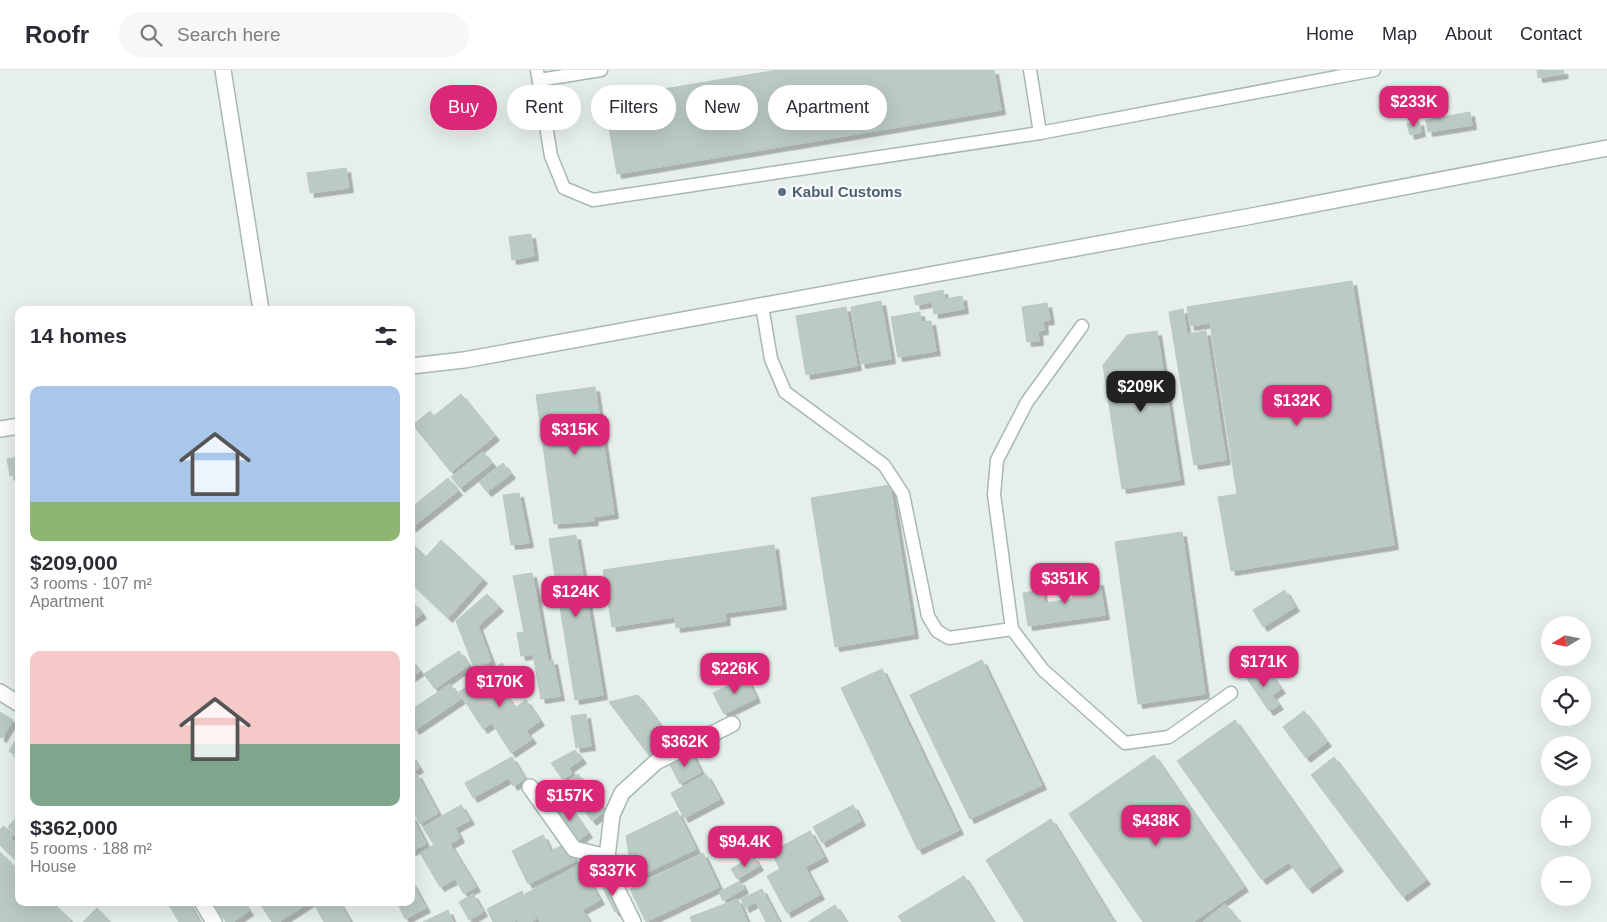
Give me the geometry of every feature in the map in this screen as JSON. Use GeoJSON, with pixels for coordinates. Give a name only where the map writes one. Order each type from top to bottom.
{"type":"FeatureCollection","features":[{"type":"Feature","properties":{"kind":"street"},"geometry":{"type":"LineString","coordinates":[[223,70],[260,306]]}},
{"type":"Feature","properties":{"kind":"street"},"geometry":{"type":"LineString","coordinates":[[415,366],[464,360],[762,306],[1607,148]]}},
{"type":"Feature","properties":{"kind":"street"},"geometry":{"type":"LineString","coordinates":[[0,429],[15,427]]}},
{"type":"Feature","properties":{"kind":"street"},"geometry":{"type":"LineString","coordinates":[[0,692],[15,701]]}},
{"type":"Feature","properties":{"kind":"street"},"geometry":{"type":"LineString","coordinates":[[633,922],[613,881],[607,857],[612,815],[622,793],[656,762],[732,724]]}},
{"type":"Feature","properties":{"kind":"street"},"geometry":{"type":"LineString","coordinates":[[530,787],[574,849],[607,857]]}},
{"type":"Feature","properties":{"kind":"street"},"geometry":{"type":"LineString","coordinates":[[204,906],[214,922]]}},
{"type":"Feature","properties":{"kind":"lane"},"geometry":{"type":"LineString","coordinates":[[601,70],[538,75],[550,156],[564,188],[593,200],[1040,133],[1374,70]]}},
{"type":"Feature","properties":{"kind":"lane"},"geometry":{"type":"LineString","coordinates":[[1030,70],[1040,133]]}},
{"type":"Feature","properties":{"kind":"lane"},"geometry":{"type":"LineString","coordinates":[[762,306],[771,359],[785,392],[884,465],[903,494],[928,616],[937,631],[949,638],[1012,629]]}},
{"type":"Feature","properties":{"kind":"lane"},"geometry":{"type":"LineString","coordinates":[[1082,326],[1027,402],[997,460],[994,494],[1012,629],[1042,670],[1124,743],[1169,737],[1232,693]]}},
{"type":"Feature","properties":{"kind":"building"},"geometry":{"type":"Polygon","coordinates":[[[778,70],[994,70],[1001,110],[887,129],[887,85],[768,85],[768,130],[881,130],[617,174],[609,130],[676,130],[676,87],[686,85],[686,130],[758,130],[758,85],[688,85],[778,70]]]}},
{"type":"Feature","properties":{"kind":"building"},"geometry":{"type":"Polygon","coordinates":[[[1537,70],[1563,70],[1564,74],[1538,78],[1537,70]]]}},
{"type":"Feature","properties":{"kind":"building"},"geometry":{"type":"Polygon","coordinates":[[[1470,112],[1472,125],[1428,132],[1426,120],[1470,112]]]}},
{"type":"Feature","properties":{"kind":"building"},"geometry":{"type":"Polygon","coordinates":[[[1419,121],[1421,132],[1410,135],[1407,124],[1419,121]]]}},
{"type":"Feature","properties":{"kind":"building"},"geometry":{"type":"Polygon","coordinates":[[[346,168],[349,188],[310,193],[307,173],[346,168]]]}},
{"type":"Feature","properties":{"kind":"building"},"geometry":{"type":"Polygon","coordinates":[[[531,234],[534,256],[512,260],[509,237],[531,234]]]}},
{"type":"Feature","properties":{"kind":"building"},"geometry":{"type":"Polygon","coordinates":[[[1352,281],[1394,545],[1231,571],[1218,497],[1237,494],[1210,323],[1190,326],[1187,307],[1352,281]]]}},
{"type":"Feature","properties":{"kind":"building"},"geometry":{"type":"Polygon","coordinates":[[[943,290],[945,299],[962,296],[964,309],[934,314],[932,302],[916,305],[914,296],[943,290]]]}},
{"type":"Feature","properties":{"kind":"building"},"geometry":{"type":"Polygon","coordinates":[[[881,301],[891,359],[861,364],[851,307],[881,301]]]}},
{"type":"Feature","properties":{"kind":"building"},"geometry":{"type":"Polygon","coordinates":[[[1047,303],[1050,320],[1043,321],[1044,330],[1038,331],[1039,341],[1027,342],[1022,307],[1047,303]]]}},
{"type":"Feature","properties":{"kind":"building"},"geometry":{"type":"Polygon","coordinates":[[[846,307],[857,366],[806,375],[796,316],[846,307]]]}},
{"type":"Feature","properties":{"kind":"building"},"geometry":{"type":"Polygon","coordinates":[[[1183,309],[1187,334],[1206,331],[1226,460],[1194,465],[1169,312],[1183,309]]]}},
{"type":"Feature","properties":{"kind":"building"},"geometry":{"type":"Polygon","coordinates":[[[920,312],[921,322],[931,321],[936,351],[898,357],[891,317],[920,312]]]}},
{"type":"Feature","properties":{"kind":"building"},"geometry":{"type":"Polygon","coordinates":[[[1157,331],[1180,480],[1122,489],[1103,365],[1127,335],[1157,331]]]}},
{"type":"Feature","properties":{"kind":"building"},"geometry":{"type":"Polygon","coordinates":[[[595,387],[614,514],[593,517],[594,521],[554,524],[536,395],[595,387]]]}},
{"type":"Feature","properties":{"kind":"building"},"geometry":{"type":"Polygon","coordinates":[[[461,394],[495,436],[451,472],[415,427],[415,423],[430,411],[434,416],[461,394]]]}},
{"type":"Feature","properties":{"kind":"building"},"geometry":{"type":"Polygon","coordinates":[[[483,452],[492,463],[460,488],[451,477],[483,452]]]}},
{"type":"Feature","properties":{"kind":"building"},"geometry":{"type":"Polygon","coordinates":[[[15,458],[15,475],[10,476],[7,459],[15,458]]]}},
{"type":"Feature","properties":{"kind":"building"},"geometry":{"type":"Polygon","coordinates":[[[503,463],[511,474],[487,492],[479,482],[503,463]]]}},
{"type":"Feature","properties":{"kind":"building"},"geometry":{"type":"Polygon","coordinates":[[[448,478],[458,491],[415,525],[415,505],[448,478]]]}},
{"type":"Feature","properties":{"kind":"building"},"geometry":{"type":"Polygon","coordinates":[[[890,485],[914,634],[835,647],[811,498],[890,485]]]}},
{"type":"Feature","properties":{"kind":"building"},"geometry":{"type":"Polygon","coordinates":[[[519,493],[529,543],[511,545],[503,495],[519,493]]]}},
{"type":"Feature","properties":{"kind":"building"},"geometry":{"type":"Polygon","coordinates":[[[1182,532],[1205,694],[1138,704],[1115,542],[1182,532]]]}},
{"type":"Feature","properties":{"kind":"building"},"geometry":{"type":"Polygon","coordinates":[[[576,535],[603,695],[575,700],[549,539],[576,535]]]}},
{"type":"Feature","properties":{"kind":"building"},"geometry":{"type":"Polygon","coordinates":[[[441,540],[483,579],[448,618],[415,587],[415,546],[426,557],[441,540]]]}},
{"type":"Feature","properties":{"kind":"building"},"geometry":{"type":"Polygon","coordinates":[[[774,545],[782,605],[725,613],[726,621],[676,628],[675,617],[612,627],[603,570],[774,545]]]}},
{"type":"Feature","properties":{"kind":"building"},"geometry":{"type":"Polygon","coordinates":[[[532,573],[548,661],[553,660],[560,696],[541,699],[533,654],[521,656],[517,633],[524,632],[513,576],[532,573]]]}},
{"type":"Feature","properties":{"kind":"building"},"geometry":{"type":"Polygon","coordinates":[[[1099,581],[1105,615],[1028,626],[1023,593],[1042,590],[1044,603],[1073,599],[1071,585],[1099,581]]]}},
{"type":"Feature","properties":{"kind":"building"},"geometry":{"type":"Polygon","coordinates":[[[1285,590],[1295,607],[1263,627],[1253,610],[1285,590]]]}},
{"type":"Feature","properties":{"kind":"building"},"geometry":{"type":"Polygon","coordinates":[[[487,594],[499,607],[478,626],[491,661],[474,668],[456,621],[487,594]]]}},
{"type":"Feature","properties":{"kind":"building"},"geometry":{"type":"Polygon","coordinates":[[[415,604],[422,614],[415,619],[415,604]]]}},
{"type":"Feature","properties":{"kind":"building"},"geometry":{"type":"Polygon","coordinates":[[[459,651],[469,665],[435,689],[424,674],[459,651]]]}},
{"type":"Feature","properties":{"kind":"building"},"geometry":{"type":"Polygon","coordinates":[[[982,660],[1042,785],[970,819],[910,695],[982,660]]]}},
{"type":"Feature","properties":{"kind":"building"},"geometry":{"type":"Polygon","coordinates":[[[502,663],[512,678],[500,686],[515,708],[526,700],[540,721],[526,731],[532,739],[511,753],[492,723],[483,729],[459,692],[502,663]]]}},
{"type":"Feature","properties":{"kind":"building"},"geometry":{"type":"Polygon","coordinates":[[[415,665],[420,671],[415,674],[415,665]]]}},
{"type":"Feature","properties":{"kind":"building"},"geometry":{"type":"Polygon","coordinates":[[[1253,668],[1260,678],[1269,672],[1281,689],[1272,695],[1279,705],[1269,711],[1244,674],[1253,668]]]}},
{"type":"Feature","properties":{"kind":"building"},"geometry":{"type":"Polygon","coordinates":[[[882,669],[959,830],[918,850],[841,688],[882,669]]]}},
{"type":"Feature","properties":{"kind":"building"},"geometry":{"type":"Polygon","coordinates":[[[746,677],[756,698],[724,714],[713,693],[746,677]]]}},
{"type":"Feature","properties":{"kind":"building"},"geometry":{"type":"Polygon","coordinates":[[[450,684],[461,699],[415,730],[415,707],[450,684]]]}},
{"type":"Feature","properties":{"kind":"building"},"geometry":{"type":"Polygon","coordinates":[[[638,695],[673,742],[651,758],[609,702],[638,695]]]}},
{"type":"Feature","properties":{"kind":"building"},"geometry":{"type":"Polygon","coordinates":[[[1304,711],[1327,742],[1306,758],[1283,727],[1304,711]]]}},
{"type":"Feature","properties":{"kind":"building"},"geometry":{"type":"Polygon","coordinates":[[[0,712],[13,720],[2,738],[0,737],[0,712]]]}},
{"type":"Feature","properties":{"kind":"building"},"geometry":{"type":"Polygon","coordinates":[[[586,714],[591,746],[576,748],[571,716],[586,714]]]}},
{"type":"Feature","properties":{"kind":"building"},"geometry":{"type":"Polygon","coordinates":[[[1235,720],[1339,867],[1308,889],[1289,862],[1262,880],[1177,761],[1235,720]]]}},
{"type":"Feature","properties":{"kind":"building"},"geometry":{"type":"Polygon","coordinates":[[[15,741],[15,755],[9,751],[15,741]]]}},
{"type":"Feature","properties":{"kind":"building"},"geometry":{"type":"Polygon","coordinates":[[[575,750],[582,759],[569,768],[572,773],[563,780],[551,763],[575,750]]]}},
{"type":"Feature","properties":{"kind":"building"},"geometry":{"type":"Polygon","coordinates":[[[691,752],[701,772],[680,784],[669,763],[691,752]]]}},
{"type":"Feature","properties":{"kind":"building"},"geometry":{"type":"Polygon","coordinates":[[[1154,755],[1244,887],[1193,922],[1143,922],[1069,814],[1154,755]]]}},
{"type":"Feature","properties":{"kind":"building"},"geometry":{"type":"Polygon","coordinates":[[[512,757],[525,779],[513,786],[509,778],[473,798],[465,783],[512,757]]]}},
{"type":"Feature","properties":{"kind":"building"},"geometry":{"type":"Polygon","coordinates":[[[1334,757],[1426,880],[1403,897],[1311,775],[1334,757]]]}},
{"type":"Feature","properties":{"kind":"building"},"geometry":{"type":"Polygon","coordinates":[[[415,762],[419,768],[415,770],[415,762]]]}},
{"type":"Feature","properties":{"kind":"building"},"geometry":{"type":"Polygon","coordinates":[[[417,774],[438,813],[420,824],[415,815],[415,775],[417,774]]]}},
{"type":"Feature","properties":{"kind":"building"},"geometry":{"type":"Polygon","coordinates":[[[578,774],[605,811],[592,821],[565,783],[578,774]]]}},
{"type":"Feature","properties":{"kind":"building"},"geometry":{"type":"Polygon","coordinates":[[[706,774],[720,799],[684,818],[671,793],[706,774]]]}},
{"type":"Feature","properties":{"kind":"building"},"geometry":{"type":"Polygon","coordinates":[[[566,802],[588,833],[575,843],[552,812],[566,802]]]}},
{"type":"Feature","properties":{"kind":"building"},"geometry":{"type":"Polygon","coordinates":[[[461,805],[470,820],[455,828],[460,838],[450,844],[476,887],[464,894],[455,879],[440,887],[420,853],[434,845],[423,827],[461,805]]]}},
{"type":"Feature","properties":{"kind":"building"},"geometry":{"type":"Polygon","coordinates":[[[853,805],[861,821],[822,843],[813,827],[853,805]]]}},
{"type":"Feature","properties":{"kind":"building"},"geometry":{"type":"Polygon","coordinates":[[[677,811],[696,849],[633,879],[626,836],[677,811]]]}},
{"type":"Feature","properties":{"kind":"building"},"geometry":{"type":"Polygon","coordinates":[[[15,819],[15,832],[8,827],[15,819]]]}},
{"type":"Feature","properties":{"kind":"building"},"geometry":{"type":"Polygon","coordinates":[[[1051,819],[1114,922],[1024,922],[986,860],[1051,819]]]}},
{"type":"Feature","properties":{"kind":"building"},"geometry":{"type":"Polygon","coordinates":[[[415,823],[426,844],[415,849],[415,823]]]}},
{"type":"Feature","properties":{"kind":"building"},"geometry":{"type":"Polygon","coordinates":[[[3,826],[15,834],[11,838],[15,842],[15,859],[0,845],[0,830],[3,826]]]}},
{"type":"Feature","properties":{"kind":"building"},"geometry":{"type":"Polygon","coordinates":[[[737,828],[752,853],[744,857],[730,833],[737,828]]]}},
{"type":"Feature","properties":{"kind":"building"},"geometry":{"type":"Polygon","coordinates":[[[810,831],[824,857],[805,867],[820,895],[787,913],[767,876],[780,869],[771,852],[810,831]]]}},
{"type":"Feature","properties":{"kind":"building"},"geometry":{"type":"Polygon","coordinates":[[[543,835],[551,851],[567,843],[575,861],[528,884],[512,851],[543,835]]]}},
{"type":"Feature","properties":{"kind":"building"},"geometry":{"type":"Polygon","coordinates":[[[0,852],[15,867],[15,906],[56,906],[71,920],[69,922],[0,922],[0,852]]]}},
{"type":"Feature","properties":{"kind":"building"},"geometry":{"type":"Polygon","coordinates":[[[703,853],[719,887],[646,922],[630,889],[703,853]]]}},
{"type":"Feature","properties":{"kind":"building"},"geometry":{"type":"Polygon","coordinates":[[[753,856],[759,866],[737,879],[731,869],[753,856]]]}},
{"type":"Feature","properties":{"kind":"building"},"geometry":{"type":"Polygon","coordinates":[[[580,864],[600,900],[560,922],[540,922],[525,894],[580,864]]]}},
{"type":"Feature","properties":{"kind":"building"},"geometry":{"type":"Polygon","coordinates":[[[964,876],[993,922],[902,922],[898,916],[964,876]]]}},
{"type":"Feature","properties":{"kind":"building"},"geometry":{"type":"Polygon","coordinates":[[[740,881],[744,889],[723,901],[719,892],[740,881]]]}},
{"type":"Feature","properties":{"kind":"building"},"geometry":{"type":"Polygon","coordinates":[[[611,882],[624,907],[615,912],[602,887],[611,882]]]}},
{"type":"Feature","properties":{"kind":"building"},"geometry":{"type":"Polygon","coordinates":[[[415,888],[426,908],[405,919],[399,906],[415,906],[415,888]]]}},
{"type":"Feature","properties":{"kind":"building"},"geometry":{"type":"Polygon","coordinates":[[[762,889],[779,922],[766,922],[756,902],[745,908],[741,899],[762,889]]]}},
{"type":"Feature","properties":{"kind":"building"},"geometry":{"type":"Polygon","coordinates":[[[522,891],[536,919],[530,922],[518,922],[517,920],[512,922],[493,922],[487,909],[522,891]]]}},
{"type":"Feature","properties":{"kind":"building"},"geometry":{"type":"Polygon","coordinates":[[[473,894],[483,912],[469,920],[459,902],[473,894]]]}},
{"type":"Feature","properties":{"kind":"building"},"geometry":{"type":"Polygon","coordinates":[[[738,899],[747,922],[692,922],[690,917],[738,899]]]}},
{"type":"Feature","properties":{"kind":"building"},"geometry":{"type":"Polygon","coordinates":[[[1225,904],[1240,922],[1203,922],[1225,904]]]}},
{"type":"Feature","properties":{"kind":"building"},"geometry":{"type":"Polygon","coordinates":[[[835,905],[846,922],[808,922],[835,905]]]}},
{"type":"Feature","properties":{"kind":"building"},"geometry":{"type":"Polygon","coordinates":[[[169,906],[190,906],[199,922],[179,922],[169,906]]]}},
{"type":"Feature","properties":{"kind":"building"},"geometry":{"type":"Polygon","coordinates":[[[216,906],[246,906],[249,911],[233,922],[226,922],[216,906]]]}},
{"type":"Feature","properties":{"kind":"building"},"geometry":{"type":"Polygon","coordinates":[[[262,906],[304,906],[279,922],[272,922],[262,906]]]}},
{"type":"Feature","properties":{"kind":"building"},"geometry":{"type":"Polygon","coordinates":[[[315,906],[341,906],[350,921],[324,922],[315,906]]]}},
{"type":"Feature","properties":{"kind":"building"},"geometry":{"type":"Polygon","coordinates":[[[97,908],[110,922],[83,922],[97,908]]]}},
{"type":"Feature","properties":{"kind":"building"},"geometry":{"type":"Polygon","coordinates":[[[448,910],[453,922],[423,922],[448,910]]]}},
{"type":"Feature","properties":{"kind":"building"},"geometry":{"type":"Polygon","coordinates":[[[583,911],[589,922],[563,922],[583,911]]]}},
{"type":"Feature","properties":{"kind":"place","name":"Kabul Customs"},"geometry":{"type":"Point","coordinates":[782,192]}}]}
